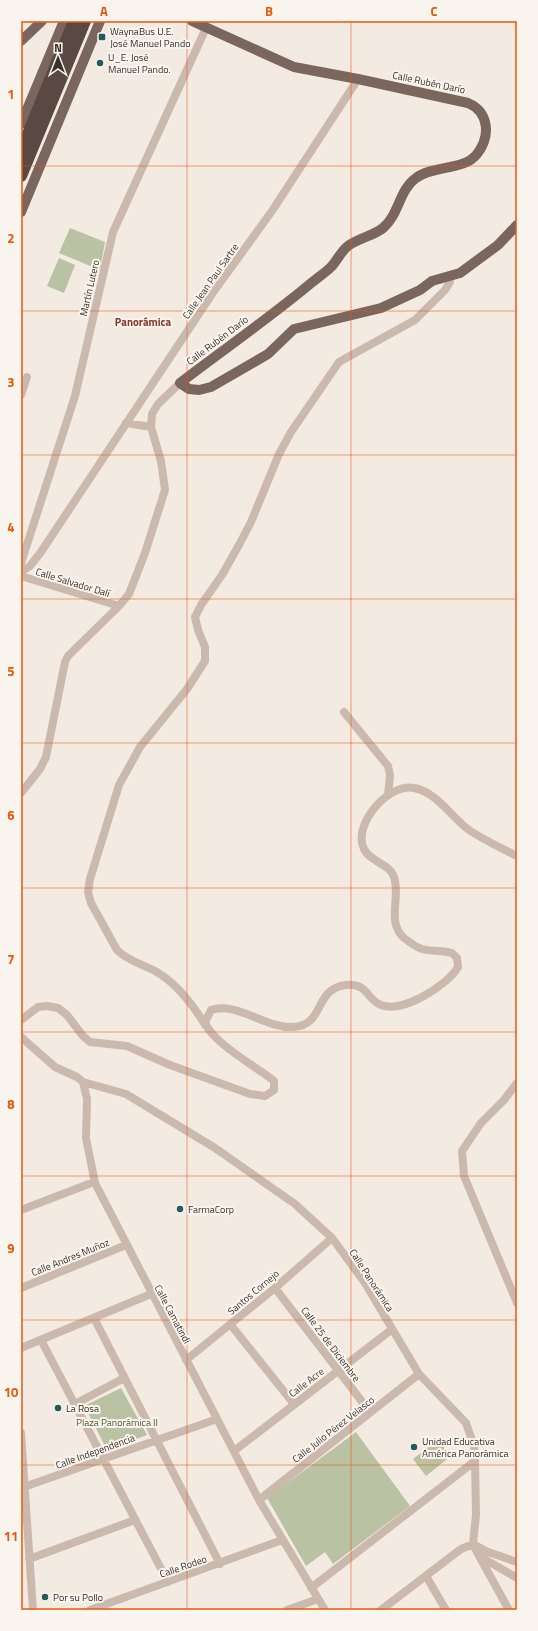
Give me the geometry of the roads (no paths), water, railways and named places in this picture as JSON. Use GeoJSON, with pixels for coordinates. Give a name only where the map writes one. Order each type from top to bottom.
{"type":"FeatureCollection","features":[{"type":"Feature","properties":{"kind":"highway"},"geometry":{"type":"LineString","coordinates":[[21,150],[74,21]]}},
{"type":"Feature","properties":{"kind":"highway"},"geometry":{"type":"LineString","coordinates":[[21,176],[85,21]]}},
{"type":"Feature","properties":{"kind":"main road"},"geometry":{"type":"LineString","coordinates":[[21,41],[42,21]]}},
{"type":"Feature","properties":{"kind":"main road"},"geometry":{"type":"LineString","coordinates":[[21,124],[64,21]]}},
{"type":"Feature","properties":{"kind":"main road"},"geometry":{"type":"LineString","coordinates":[[21,212],[100,21]]}},
{"type":"Feature","properties":{"kind":"main road","name":"Calle Rubén Darío"},"geometry":{"type":"LineString","coordinates":[[180,383],[296,295],[331,266],[347,246],[384,227],[389,222],[408,187],[417,177],[469,160],[477,154],[486,133],[485,118],[476,107],[468,103],[358,79],[294,67],[192,21]]}},
{"type":"Feature","properties":{"kind":"main road"},"geometry":{"type":"LineString","coordinates":[[180,383],[189,389],[199,390],[211,387],[268,354],[294,329],[381,308],[420,290],[432,281],[460,273],[498,245],[517,225]]}},
{"type":"Feature","properties":{"kind":"street","name":"Martín Lutero"},"geometry":{"type":"LineString","coordinates":[[21,563],[75,396],[113,232],[206,28]]}},
{"type":"Feature","properties":{"kind":"street","name":"Calle Jean Paul Sartre"},"geometry":{"type":"LineString","coordinates":[[21,572],[30,566],[41,552],[212,294],[272,212],[358,79]]}},
{"type":"Feature","properties":{"kind":"street"},"geometry":{"type":"LineString","coordinates":[[21,1020],[38,1007],[47,1006],[58,1008],[67,1014],[83,1036],[90,1042],[127,1046],[170,1065],[250,1094],[265,1096],[274,1090],[274,1081],[228,1047],[207,1028],[194,1006],[170,982],[155,971],[123,956],[117,950],[91,903],[88,886],[119,785],[136,754],[201,670],[205,661],[205,647],[198,630],[195,617],[201,605],[222,575],[251,522],[279,454],[291,432],[339,362],[415,320],[445,290],[450,282],[449,276]]}},
{"type":"Feature","properties":{"kind":"street"},"geometry":{"type":"LineString","coordinates":[[21,395],[27,377]]}},
{"type":"Feature","properties":{"kind":"street"},"geometry":{"type":"LineString","coordinates":[[21,793],[40,769],[46,757],[65,662],[68,656],[119,606],[129,594],[165,490],[161,461],[150,427],[152,414],[158,404],[180,383]]}},
{"type":"Feature","properties":{"kind":"street"},"geometry":{"type":"LineString","coordinates":[[126,424],[150,427]]}},
{"type":"Feature","properties":{"kind":"street","name":"Calle Salvador Dalí"},"geometry":{"type":"LineString","coordinates":[[21,576],[119,606]]}},
{"type":"Feature","properties":{"kind":"street"},"geometry":{"type":"LineString","coordinates":[[344,712],[388,766],[390,775],[388,795]]}},
{"type":"Feature","properties":{"kind":"street"},"geometry":{"type":"LineString","coordinates":[[207,1028],[205,1022],[212,1010],[225,1008],[292,1028],[302,1026],[317,1014],[325,995],[332,988],[346,985],[358,986],[368,992],[379,1005],[388,1007],[402,1004],[430,993],[453,975],[458,967],[457,958],[452,953],[421,949],[408,942],[399,933],[394,923],[396,892],[394,877],[389,869],[368,856],[363,848],[361,836],[364,824],[388,795],[402,788],[414,788],[428,794],[468,829],[489,842],[517,856]]}},
{"type":"Feature","properties":{"kind":"street"},"geometry":{"type":"LineString","coordinates":[[21,1037],[55,1067],[77,1077],[83,1082]]}},
{"type":"Feature","properties":{"kind":"street","name":"Calle Camatindi"},"geometry":{"type":"LineString","coordinates":[[83,1082],[87,1099],[86,1138],[94,1182],[259,1500],[325,1610]]}},
{"type":"Feature","properties":{"kind":"street","name":"Calle Panorámica"},"geometry":{"type":"LineString","coordinates":[[83,1082],[126,1094],[215,1148],[295,1204],[332,1238],[365,1284],[391,1330],[419,1374],[466,1424],[474,1446],[475,1461],[476,1515],[473,1544]]}},
{"type":"Feature","properties":{"kind":"street"},"geometry":{"type":"LineString","coordinates":[[517,1083],[504,1100],[481,1123],[462,1151],[464,1176],[517,1303]]}},
{"type":"Feature","properties":{"kind":"street"},"geometry":{"type":"LineString","coordinates":[[21,1210],[94,1182]]}},
{"type":"Feature","properties":{"kind":"street","name":"Santos Cornejo"},"geometry":{"type":"LineString","coordinates":[[186,1360],[275,1288],[332,1238]]}},
{"type":"Feature","properties":{"kind":"street","name":"Calle Andres Muñoz"},"geometry":{"type":"LineString","coordinates":[[21,1288],[126,1245]]}},
{"type":"Feature","properties":{"kind":"street","name":"Calle 25 de Diciembre"},"geometry":{"type":"LineString","coordinates":[[275,1288],[370,1412]]}},
{"type":"Feature","properties":{"kind":"street"},"geometry":{"type":"LineString","coordinates":[[21,1348],[152,1294]]}},
{"type":"Feature","properties":{"kind":"street"},"geometry":{"type":"LineString","coordinates":[[94,1318],[220,1564]]}},
{"type":"Feature","properties":{"kind":"street"},"geometry":{"type":"LineString","coordinates":[[230,1324],[294,1404]]}},
{"type":"Feature","properties":{"kind":"street","name":"Calle Acre"},"geometry":{"type":"LineString","coordinates":[[234,1451],[391,1330]]}},
{"type":"Feature","properties":{"kind":"street"},"geometry":{"type":"LineString","coordinates":[[41,1340],[168,1582]]}},
{"type":"Feature","properties":{"kind":"street","name":"Calle Julio Pérez Velasco"},"geometry":{"type":"LineString","coordinates":[[259,1500],[419,1374]]}},
{"type":"Feature","properties":{"kind":"street"},"geometry":{"type":"LineString","coordinates":[[75,1404],[124,1378]]}},
{"type":"Feature","properties":{"kind":"street","name":"Calle Independencia"},"geometry":{"type":"LineString","coordinates":[[23,1487],[156,1439],[217,1419]]}},
{"type":"Feature","properties":{"kind":"street"},"geometry":{"type":"LineString","coordinates":[[21,1433],[23,1487],[34,1610]]}},
{"type":"Feature","properties":{"kind":"street"},"geometry":{"type":"LineString","coordinates":[[311,1588],[475,1461]]}},
{"type":"Feature","properties":{"kind":"street"},"geometry":{"type":"LineString","coordinates":[[29,1560],[135,1520]]}},
{"type":"Feature","properties":{"kind":"street","name":"Calle Rodeo"},"geometry":{"type":"LineString","coordinates":[[90,1610],[112,1606],[168,1582],[282,1540]]}},
{"type":"Feature","properties":{"kind":"street"},"geometry":{"type":"LineString","coordinates":[[473,1544],[509,1610]]}},
{"type":"Feature","properties":{"kind":"street"},"geometry":{"type":"LineString","coordinates":[[473,1544],[488,1552],[517,1562]]}},
{"type":"Feature","properties":{"kind":"street"},"geometry":{"type":"LineString","coordinates":[[381,1610],[461,1549],[473,1544]]}},
{"type":"Feature","properties":{"kind":"street"},"geometry":{"type":"LineString","coordinates":[[479,1556],[517,1578]]}},
{"type":"Feature","properties":{"kind":"street"},"geometry":{"type":"LineString","coordinates":[[426,1576],[446,1610]]}},
{"type":"Feature","properties":{"kind":"street"},"geometry":{"type":"LineString","coordinates":[[287,1610],[318,1599]]}},
{"type":"Feature","properties":{"kind":"place","name":"WaynaBus U.E. José Manuel Pando"},"geometry":{"type":"Point","coordinates":[102,37]}},
{"type":"Feature","properties":{"kind":"place","name":"U_E. José Manuel Pando."},"geometry":{"type":"Point","coordinates":[100,63]}},
{"type":"Feature","properties":{"kind":"place","name":"FarmaCorp"},"geometry":{"type":"Point","coordinates":[180,1209]}},
{"type":"Feature","properties":{"kind":"place","name":"La Rosa"},"geometry":{"type":"Point","coordinates":[58,1408]}},
{"type":"Feature","properties":{"kind":"place","name":"Unidad Educativa América Panorámica"},"geometry":{"type":"Point","coordinates":[414,1447]}},
{"type":"Feature","properties":{"kind":"place","name":"Por su Pollo"},"geometry":{"type":"Point","coordinates":[45,1597]}},
{"type":"Feature","properties":{"kind":"district","name":"Panorámica"},"geometry":{"type":"Point","coordinates":[143,322]}},
{"type":"Feature","properties":{"kind":"park label","name":"Plaza Panorámica II"},"geometry":{"type":"Point","coordinates":[117,1422]}}]}
